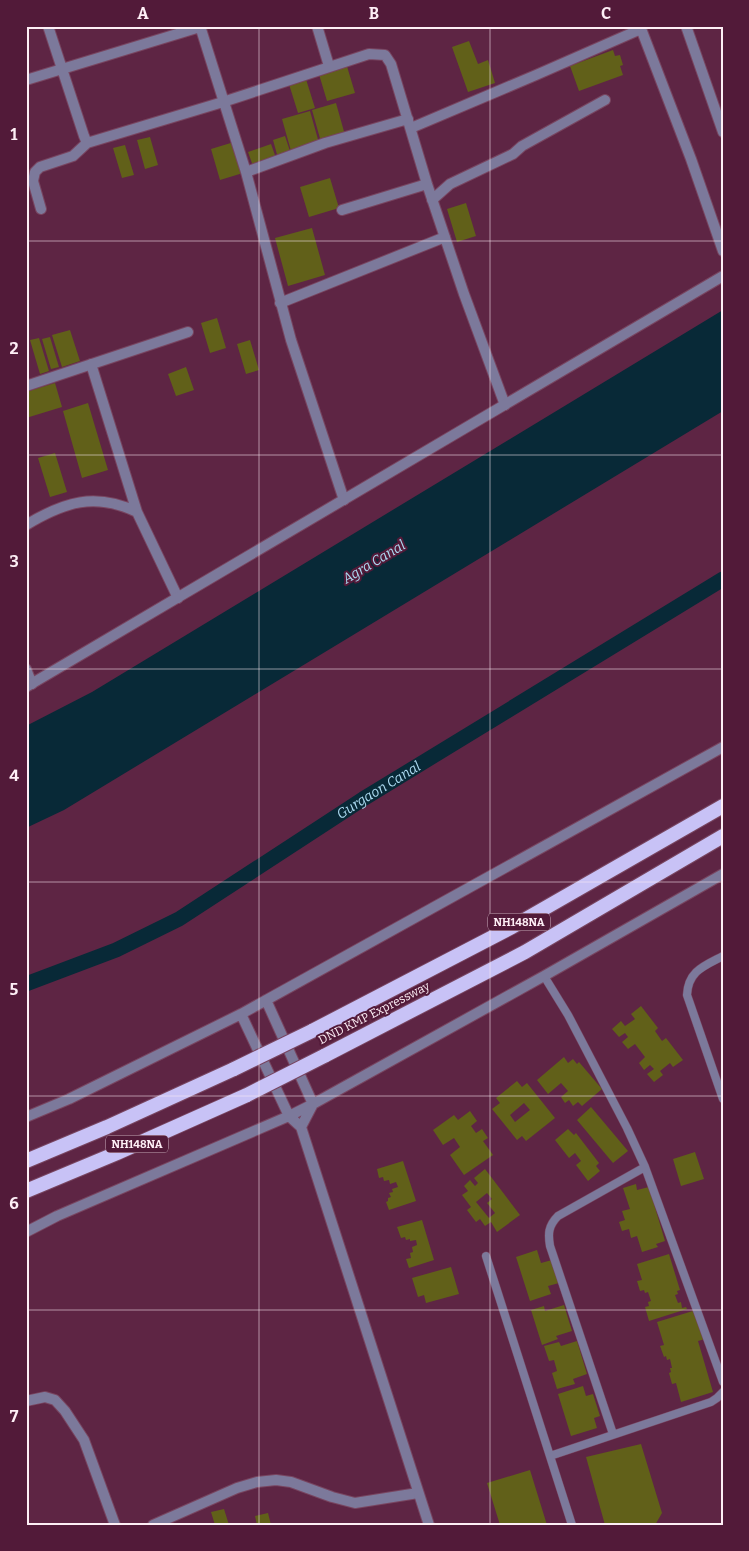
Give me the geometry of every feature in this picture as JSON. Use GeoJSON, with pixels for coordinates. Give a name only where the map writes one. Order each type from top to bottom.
{"type":"FeatureCollection","features":[{"type":"Feature","properties":{"kind":"highway","name":"DND KMP Expressway"},"geometry":{"type":"LineString","coordinates":[[26,1161],[107,1128],[312,1031],[512,926],[723,806]]}},
{"type":"Feature","properties":{"kind":"highway","name":"DND KMP Expressway"},"geometry":{"type":"LineString","coordinates":[[26,1191],[247,1095],[324,1056],[525,952],[723,836]]}},
{"type":"Feature","properties":{"kind":"street"},"geometry":{"type":"LineString","coordinates":[[48,26],[87,143]]}},
{"type":"Feature","properties":{"kind":"street"},"geometry":{"type":"LineString","coordinates":[[317,26],[329,66]]}},
{"type":"Feature","properties":{"kind":"street"},"geometry":{"type":"LineString","coordinates":[[686,26],[723,132]]}},
{"type":"Feature","properties":{"kind":"street"},"geometry":{"type":"LineString","coordinates":[[26,80],[200,27],[246,172],[280,303],[302,377],[344,500]]}},
{"type":"Feature","properties":{"kind":"street"},"geometry":{"type":"LineString","coordinates":[[246,172],[325,143],[409,123],[536,76],[640,27],[691,159],[723,251]]}},
{"type":"Feature","properties":{"kind":"street"},"geometry":{"type":"LineString","coordinates":[[41,209],[33,181],[35,172],[40,167],[73,156],[87,143],[223,102],[369,54],[385,56],[391,64],[432,200],[505,405]]}},
{"type":"Feature","properties":{"kind":"street"},"geometry":{"type":"LineString","coordinates":[[432,200],[450,184],[513,154],[522,146],[605,100]]}},
{"type":"Feature","properties":{"kind":"street"},"geometry":{"type":"LineString","coordinates":[[342,210],[427,184]]}},
{"type":"Feature","properties":{"kind":"street"},"geometry":{"type":"LineString","coordinates":[[280,303],[445,237]]}},
{"type":"Feature","properties":{"kind":"street"},"geometry":{"type":"LineString","coordinates":[[26,669],[29,685],[723,276]]}},
{"type":"Feature","properties":{"kind":"street"},"geometry":{"type":"LineString","coordinates":[[26,386],[188,332]]}},
{"type":"Feature","properties":{"kind":"street"},"geometry":{"type":"LineString","coordinates":[[91,364],[137,512],[178,598]]}},
{"type":"Feature","properties":{"kind":"street"},"geometry":{"type":"LineString","coordinates":[[26,525],[44,514],[83,501],[111,502],[123,505],[137,512]]}},
{"type":"Feature","properties":{"kind":"street"},"geometry":{"type":"LineString","coordinates":[[26,1118],[70,1099],[241,1014],[723,747]]}},
{"type":"Feature","properties":{"kind":"street"},"geometry":{"type":"LineString","coordinates":[[26,1232],[57,1216],[314,1104],[723,874]]}},
{"type":"Feature","properties":{"kind":"street"},"geometry":{"type":"LineString","coordinates":[[266,1000],[314,1104]]}},
{"type":"Feature","properties":{"kind":"street"},"geometry":{"type":"LineString","coordinates":[[241,1014],[289,1116],[301,1127],[428,1525]]}},
{"type":"Feature","properties":{"kind":"street"},"geometry":{"type":"LineString","coordinates":[[301,1127],[314,1104]]}},
{"type":"Feature","properties":{"kind":"street"},"geometry":{"type":"LineString","coordinates":[[26,1401],[45,1397],[54,1400],[65,1411],[84,1440],[115,1525]]}},
{"type":"Feature","properties":{"kind":"street"},"geometry":{"type":"LineString","coordinates":[[153,1525],[237,1488],[257,1482],[276,1480],[291,1482],[355,1503],[418,1493]]}},
{"type":"Feature","properties":{"kind":"lane"},"geometry":{"type":"LineString","coordinates":[[723,956],[703,966],[691,977],[687,985],[687,995],[723,1099]]}},
{"type":"Feature","properties":{"kind":"lane"},"geometry":{"type":"LineString","coordinates":[[544,976],[563,1006],[628,1128],[645,1167],[723,1382]]}},
{"type":"Feature","properties":{"kind":"lane"},"geometry":{"type":"LineString","coordinates":[[613,1434],[550,1246],[550,1227],[558,1216],[645,1167]]}},
{"type":"Feature","properties":{"kind":"lane"},"geometry":{"type":"LineString","coordinates":[[486,1256],[572,1525]]}},
{"type":"Feature","properties":{"kind":"lane"},"geometry":{"type":"LineString","coordinates":[[550,1456],[711,1402],[723,1392]]}},
{"type":"Feature","properties":{"kind":"water","name":"Agra Canal"},"geometry":{"type":"Polygon","coordinates":[[[723,310],[723,411],[64,810],[26,828],[26,726],[92,692],[723,310]]]}},
{"type":"Feature","properties":{"kind":"building"},"geometry":{"type":"Polygon","coordinates":[[[469,41],[478,64],[488,60],[495,83],[468,92],[452,47],[469,41]]]}},
{"type":"Feature","properties":{"kind":"building"},"geometry":{"type":"Polygon","coordinates":[[[613,50],[615,56],[620,55],[623,65],[620,66],[623,75],[579,91],[570,66],[613,50]]]}},
{"type":"Feature","properties":{"kind":"building"},"geometry":{"type":"Polygon","coordinates":[[[346,63],[355,93],[327,101],[318,71],[346,63]]]}},
{"type":"Feature","properties":{"kind":"building"},"geometry":{"type":"Polygon","coordinates":[[[305,76],[315,108],[298,113],[288,81],[305,76]]]}},
{"type":"Feature","properties":{"kind":"building"},"geometry":{"type":"Polygon","coordinates":[[[336,103],[345,135],[321,142],[312,110],[336,103]]]}},
{"type":"Feature","properties":{"kind":"building"},"geometry":{"type":"Polygon","coordinates":[[[310,111],[319,143],[291,151],[282,119],[310,111]]]}},
{"type":"Feature","properties":{"kind":"building"},"geometry":{"type":"Polygon","coordinates":[[[285,136],[291,154],[278,158],[273,140],[285,136]]]}},
{"type":"Feature","properties":{"kind":"building"},"geometry":{"type":"Polygon","coordinates":[[[150,137],[158,165],[145,169],[137,140],[150,137]]]}},
{"type":"Feature","properties":{"kind":"building"},"geometry":{"type":"Polygon","coordinates":[[[234,142],[243,173],[220,180],[211,149],[234,142]]]}},
{"type":"Feature","properties":{"kind":"building"},"geometry":{"type":"Polygon","coordinates":[[[271,144],[276,158],[253,166],[248,152],[271,144]]]}},
{"type":"Feature","properties":{"kind":"building"},"geometry":{"type":"Polygon","coordinates":[[[125,145],[134,175],[122,178],[113,148],[125,145]]]}},
{"type":"Feature","properties":{"kind":"building"},"geometry":{"type":"Polygon","coordinates":[[[330,178],[339,208],[309,217],[300,187],[330,178]]]}},
{"type":"Feature","properties":{"kind":"building"},"geometry":{"type":"Polygon","coordinates":[[[466,203],[476,236],[457,242],[447,209],[466,203]]]}},
{"type":"Feature","properties":{"kind":"building"},"geometry":{"type":"Polygon","coordinates":[[[312,228],[325,275],[288,286],[275,238],[312,228]]]}},
{"type":"Feature","properties":{"kind":"building"},"geometry":{"type":"Polygon","coordinates":[[[217,318],[226,348],[210,353],[201,323],[217,318]]]}},
{"type":"Feature","properties":{"kind":"building"},"geometry":{"type":"Polygon","coordinates":[[[70,330],[80,361],[62,367],[52,335],[70,330]]]}},
{"type":"Feature","properties":{"kind":"building"},"geometry":{"type":"Polygon","coordinates":[[[50,337],[59,367],[51,369],[42,339],[50,337]]]}},
{"type":"Feature","properties":{"kind":"building"},"geometry":{"type":"Polygon","coordinates":[[[39,338],[49,371],[40,374],[30,340],[39,338]]]}},
{"type":"Feature","properties":{"kind":"building"},"geometry":{"type":"Polygon","coordinates":[[[250,340],[259,370],[246,374],[237,344],[250,340]]]}},
{"type":"Feature","properties":{"kind":"building"},"geometry":{"type":"Polygon","coordinates":[[[186,367],[194,390],[176,396],[168,374],[186,367]]]}},
{"type":"Feature","properties":{"kind":"building"},"geometry":{"type":"Polygon","coordinates":[[[55,383],[62,407],[26,418],[26,392],[55,383]]]}},
{"type":"Feature","properties":{"kind":"building"},"geometry":{"type":"Polygon","coordinates":[[[88,403],[108,470],[82,478],[63,411],[88,403]]]}},
{"type":"Feature","properties":{"kind":"building"},"geometry":{"type":"Polygon","coordinates":[[[55,453],[67,492],[50,497],[38,458],[55,453]]]}},
{"type":"Feature","properties":{"kind":"building"},"geometry":{"type":"Polygon","coordinates":[[[641,1006],[658,1028],[655,1031],[662,1041],[666,1038],[683,1060],[673,1067],[670,1063],[660,1071],[663,1075],[654,1082],[647,1074],[654,1069],[650,1065],[644,1070],[639,1063],[645,1057],[635,1044],[628,1049],[622,1042],[628,1037],[625,1033],[619,1037],[612,1029],[621,1021],[625,1026],[635,1019],[631,1014],[641,1006]]]}},
{"type":"Feature","properties":{"kind":"building"},"geometry":{"type":"Polygon","coordinates":[[[564,1057],[568,1063],[573,1059],[577,1064],[579,1062],[602,1089],[582,1106],[578,1102],[573,1106],[569,1100],[565,1103],[561,1097],[568,1091],[561,1083],[548,1094],[537,1080],[564,1057]]]}},
{"type":"Feature","properties":{"kind":"building"},"geometry":{"type":"Polygon","coordinates":[[[517,1081],[522,1087],[527,1083],[555,1118],[526,1141],[522,1136],[517,1140],[492,1109],[500,1103],[496,1098],[517,1081]],[[524,1103],[510,1115],[515,1122],[530,1110],[524,1103]]]}},
{"type":"Feature","properties":{"kind":"building"},"geometry":{"type":"Polygon","coordinates":[[[591,1107],[628,1151],[613,1163],[577,1120],[591,1107]]]}},
{"type":"Feature","properties":{"kind":"building"},"geometry":{"type":"Polygon","coordinates":[[[470,1111],[477,1121],[471,1126],[476,1133],[482,1129],[488,1138],[483,1141],[493,1155],[464,1175],[450,1155],[460,1147],[454,1138],[443,1145],[433,1130],[454,1115],[458,1120],[470,1111]]]}},
{"type":"Feature","properties":{"kind":"building"},"geometry":{"type":"Polygon","coordinates":[[[568,1129],[574,1135],[576,1133],[599,1163],[596,1166],[600,1171],[588,1181],[576,1165],[581,1161],[575,1153],[569,1158],[555,1140],[568,1129]]]}},
{"type":"Feature","properties":{"kind":"building"},"geometry":{"type":"Polygon","coordinates":[[[695,1152],[704,1179],[681,1186],[673,1159],[695,1152]]]}},
{"type":"Feature","properties":{"kind":"building"},"geometry":{"type":"Polygon","coordinates":[[[403,1161],[416,1201],[389,1210],[386,1202],[391,1197],[389,1193],[393,1192],[392,1189],[398,1187],[396,1182],[390,1184],[389,1180],[384,1181],[383,1177],[379,1178],[377,1169],[403,1161]]]}},
{"type":"Feature","properties":{"kind":"building"},"geometry":{"type":"Polygon","coordinates":[[[485,1169],[520,1215],[497,1232],[491,1222],[485,1226],[480,1219],[476,1222],[467,1210],[471,1207],[462,1195],[468,1191],[464,1186],[470,1180],[475,1186],[478,1183],[474,1178],[485,1169]],[[487,1193],[476,1202],[489,1218],[495,1213],[487,1203],[492,1199],[487,1193]]]}},
{"type":"Feature","properties":{"kind":"building"},"geometry":{"type":"Polygon","coordinates":[[[636,1184],[637,1190],[649,1187],[665,1241],[656,1244],[658,1247],[642,1252],[637,1236],[631,1238],[629,1229],[622,1231],[619,1222],[625,1220],[622,1211],[630,1209],[623,1188],[636,1184]]]}},
{"type":"Feature","properties":{"kind":"building"},"geometry":{"type":"Polygon","coordinates":[[[422,1220],[434,1260],[409,1268],[406,1259],[411,1258],[412,1247],[417,1245],[416,1240],[410,1241],[410,1239],[406,1240],[405,1237],[401,1238],[397,1227],[422,1220]]]}},
{"type":"Feature","properties":{"kind":"building"},"geometry":{"type":"Polygon","coordinates":[[[537,1250],[541,1263],[552,1260],[559,1283],[548,1286],[551,1294],[530,1301],[516,1257],[537,1250]]]}},
{"type":"Feature","properties":{"kind":"building"},"geometry":{"type":"Polygon","coordinates":[[[669,1254],[680,1290],[675,1295],[678,1303],[681,1302],[682,1308],[686,1307],[687,1309],[649,1321],[645,1307],[649,1306],[648,1302],[651,1301],[648,1292],[640,1291],[637,1281],[642,1280],[637,1264],[669,1254]]]}},
{"type":"Feature","properties":{"kind":"building"},"geometry":{"type":"Polygon","coordinates":[[[451,1267],[459,1294],[426,1303],[424,1295],[418,1297],[412,1278],[451,1267]]]}},
{"type":"Feature","properties":{"kind":"building"},"geometry":{"type":"Polygon","coordinates":[[[564,1305],[572,1331],[556,1336],[558,1339],[542,1345],[531,1310],[544,1306],[545,1311],[564,1305]]]}},
{"type":"Feature","properties":{"kind":"building"},"geometry":{"type":"Polygon","coordinates":[[[696,1310],[705,1339],[698,1341],[713,1392],[681,1402],[676,1383],[672,1384],[669,1373],[671,1372],[670,1368],[672,1368],[670,1359],[667,1360],[666,1356],[664,1357],[660,1346],[664,1345],[657,1322],[696,1310]]]}},
{"type":"Feature","properties":{"kind":"building"},"geometry":{"type":"Polygon","coordinates":[[[577,1341],[587,1374],[573,1379],[575,1384],[557,1389],[552,1373],[557,1371],[554,1360],[549,1361],[544,1346],[559,1342],[561,1346],[577,1341]]]}},
{"type":"Feature","properties":{"kind":"building"},"geometry":{"type":"Polygon","coordinates":[[[583,1386],[586,1396],[593,1394],[600,1416],[594,1418],[597,1428],[571,1436],[558,1394],[583,1386]]]}},
{"type":"Feature","properties":{"kind":"building"},"geometry":{"type":"Polygon","coordinates":[[[641,1444],[662,1513],[655,1525],[605,1525],[586,1457],[641,1444]]]}},
{"type":"Feature","properties":{"kind":"building"},"geometry":{"type":"Polygon","coordinates":[[[530,1470],[547,1525],[500,1525],[487,1483],[530,1470]]]}},
{"type":"Feature","properties":{"kind":"building"},"geometry":{"type":"Polygon","coordinates":[[[224,1509],[229,1525],[215,1525],[211,1512],[224,1509]]]}},
{"type":"Feature","properties":{"kind":"building"},"geometry":{"type":"Polygon","coordinates":[[[268,1513],[271,1525],[257,1525],[255,1516],[268,1513]]]}},
{"type":"Feature","properties":{"kind":"waterway","name":"Gurgaon Canal"},"geometry":{"type":"LineString","coordinates":[[26,984],[116,950],[179,919],[363,799],[723,579]]}}]}
